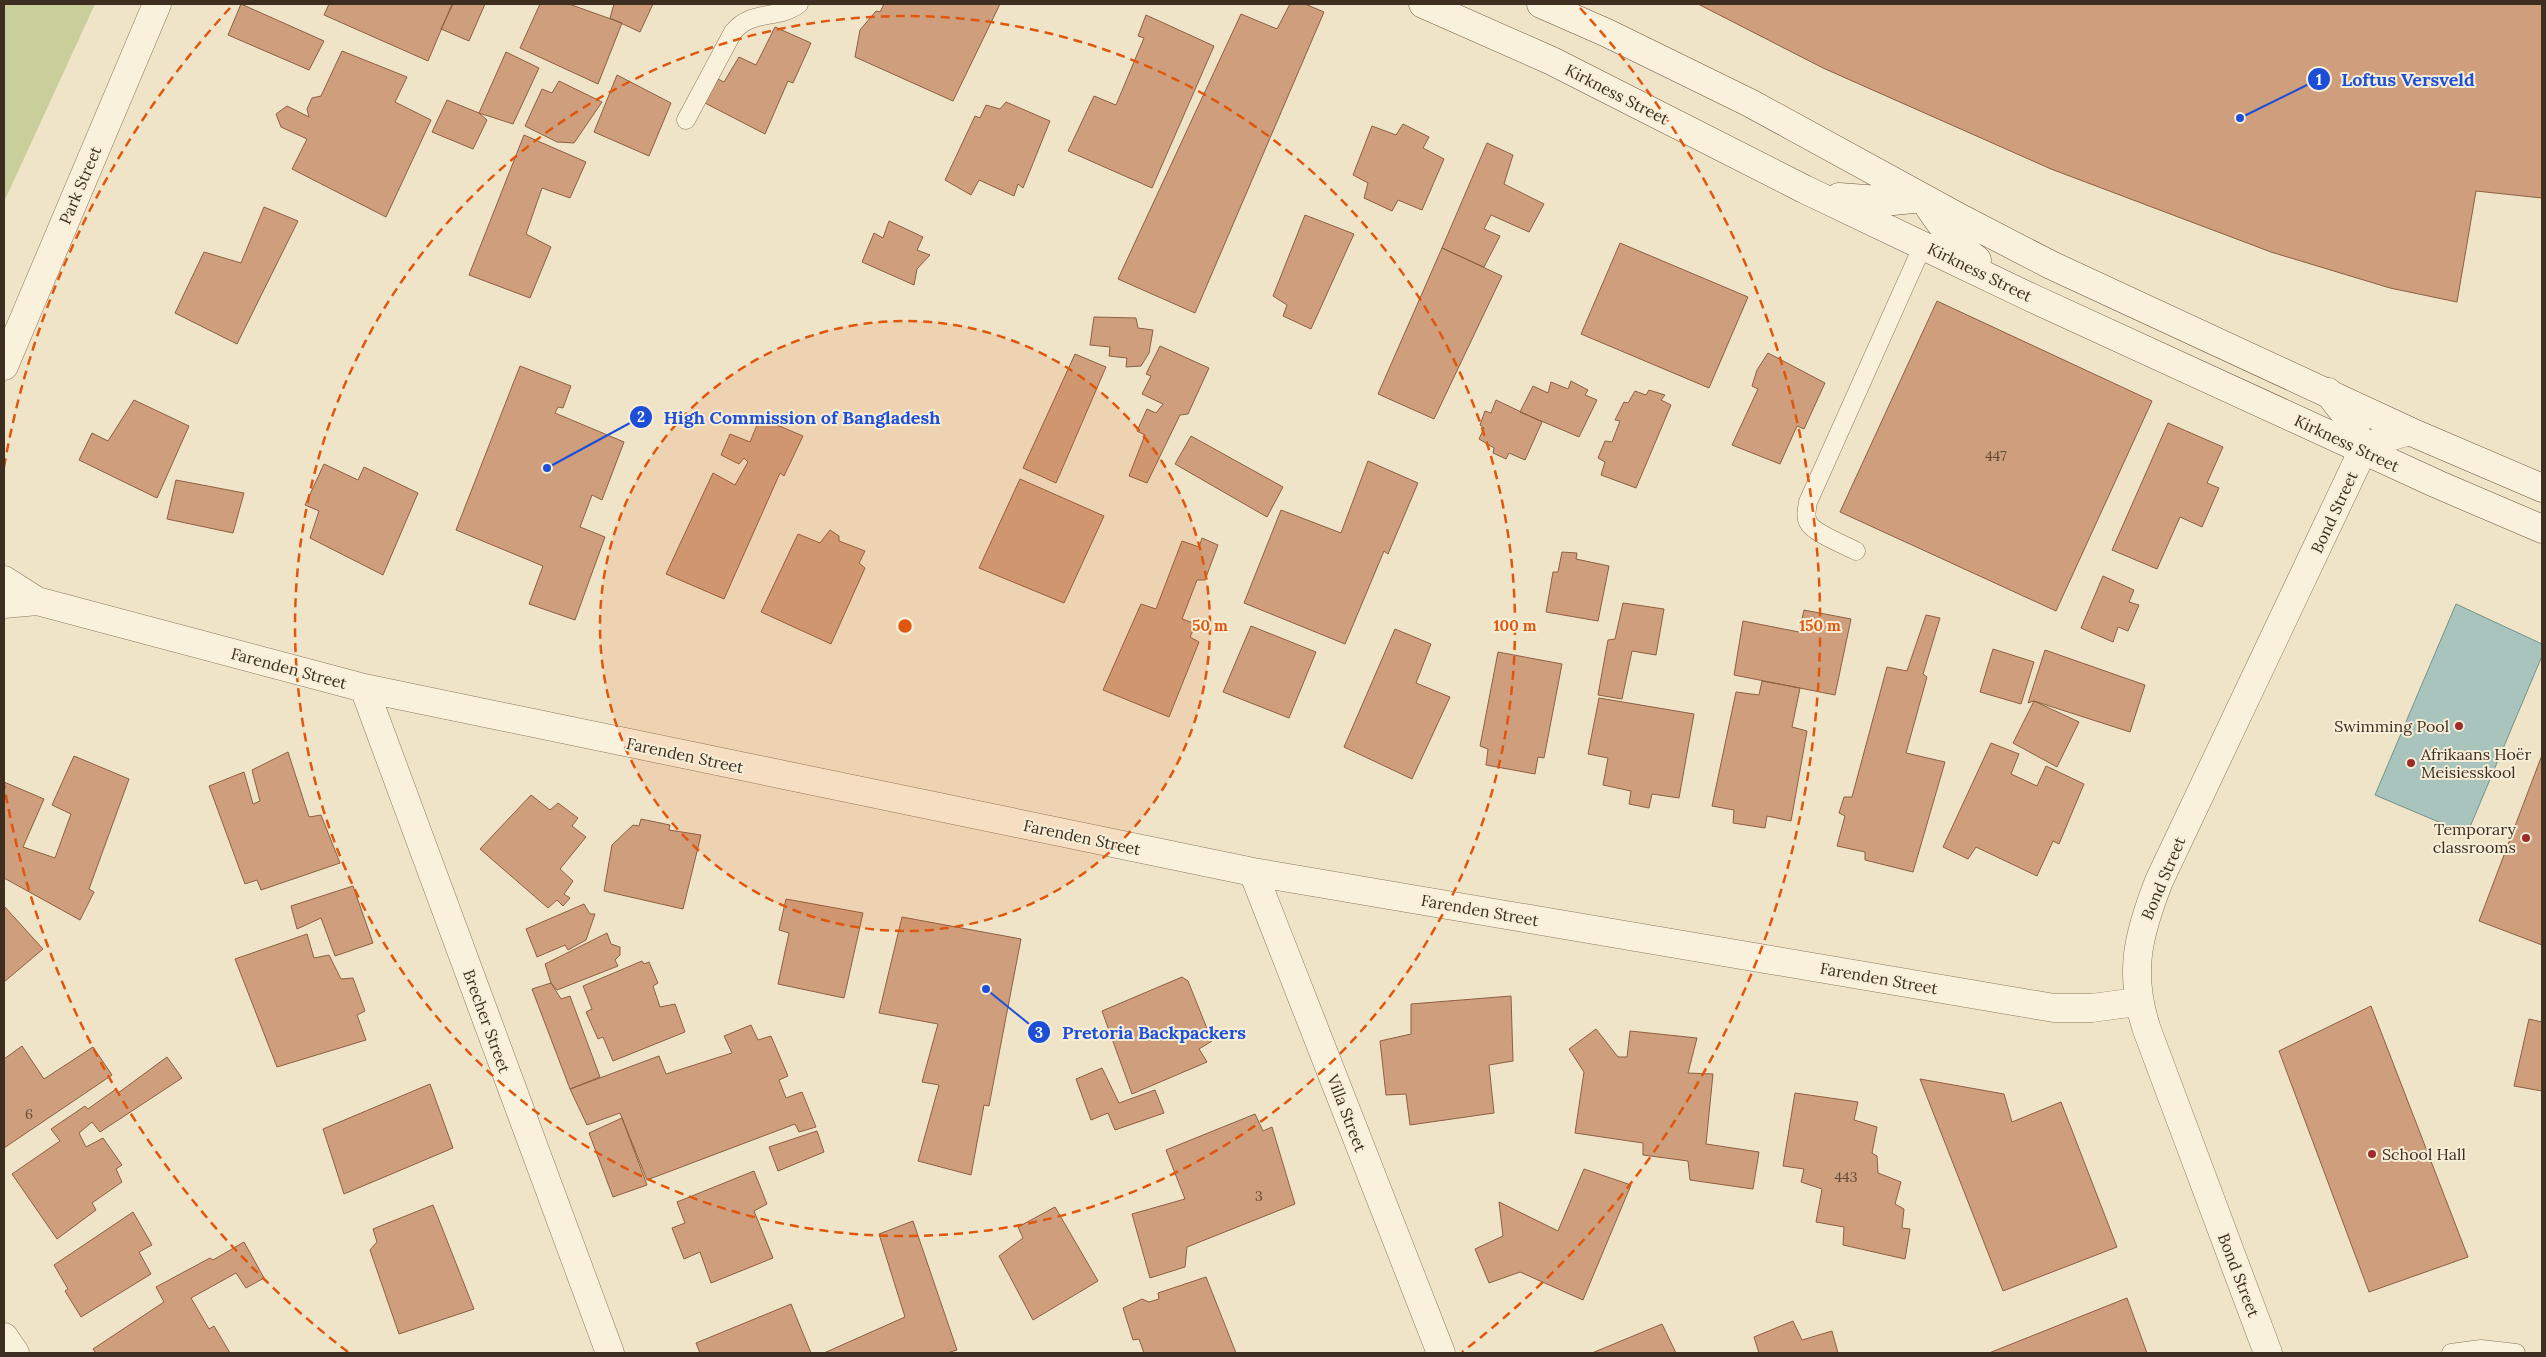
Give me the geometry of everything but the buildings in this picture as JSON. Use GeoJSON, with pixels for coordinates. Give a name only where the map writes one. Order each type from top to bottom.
{"type":"FeatureCollection","features":[{"type":"Feature","properties":{"kind":"street","name":"Park Street"},"geometry":{"type":"LineString","coordinates":[[4,366],[157,4]]}},
{"type":"Feature","properties":{"kind":"street","name":"Kirkness Street"},"geometry":{"type":"LineString","coordinates":[[1423,4],[1552,61],[1804,189],[2032,298],[2363,450],[2542,529]]}},
{"type":"Feature","properties":{"kind":"street"},"geometry":{"type":"LineString","coordinates":[[1541,4],[1607,33],[1750,103],[2050,265],[2409,431],[2542,488]]}},
{"type":"Feature","properties":{"kind":"street"},"geometry":{"type":"LineString","coordinates":[[1804,189],[1841,198],[1868,201],[1923,198]]}},
{"type":"Feature","properties":{"kind":"street"},"geometry":{"type":"LineString","coordinates":[[1923,198],[1943,229],[1958,246],[2032,298]]}},
{"type":"Feature","properties":{"kind":"street","name":"Bond Street"},"geometry":{"type":"LineString","coordinates":[[2328,392],[2352,423],[2363,450]]}},
{"type":"Feature","properties":{"kind":"street","name":"Bond Street"},"geometry":{"type":"LineString","coordinates":[[2268,1353],[2137,1002],[2136,961],[2143,920],[2159,881],[2363,450],[2386,438],[2409,431]]}},
{"type":"Feature","properties":{"kind":"street","name":"Farenden Street"},"geometry":{"type":"LineString","coordinates":[[4,580],[37,601],[364,688],[1253,872],[2054,1008],[2092,1008],[2137,1002]]}},
{"type":"Feature","properties":{"kind":"street","name":"Farenden Street"},"geometry":{"type":"LineString","coordinates":[[4,604],[37,601]]}},
{"type":"Feature","properties":{"kind":"street","name":"Brecher Street"},"geometry":{"type":"LineString","coordinates":[[364,688],[610,1353]]}},
{"type":"Feature","properties":{"kind":"street","name":"Villa Street"},"geometry":{"type":"LineString","coordinates":[[1253,872],[1441,1353]]}},
{"type":"Feature","properties":{"kind":"street"},"geometry":{"type":"LineString","coordinates":[[4,1337],[15,1353]]}},
{"type":"Feature","properties":{"kind":"lane"},"geometry":{"type":"LineString","coordinates":[[686,120],[733,32],[741,22],[756,16],[782,11],[799,4]]}},
{"type":"Feature","properties":{"kind":"lane"},"geometry":{"type":"LineString","coordinates":[[1856,551],[1818,532],[1808,524],[1806,514],[1808,502],[1923,245]]}},
{"type":"Feature","properties":{"kind":"lane"},"geometry":{"type":"LineString","coordinates":[[2451,1353],[2481,1348],[2516,1353]]}},
{"type":"Feature","properties":{"kind":"green space"},"geometry":{"type":"Polygon","coordinates":[[[4,4],[95,4],[4,202],[4,4]]]}},
{"type":"Feature","properties":{"kind":"water","name":"Swimming Pool"},"geometry":{"type":"Polygon","coordinates":[[[2456,604],[2542,644],[2542,656],[2467,834],[2375,795],[2456,604]]]}},
{"type":"Feature","properties":{"kind":"place","name":"Loftus Versveld"},"geometry":{"type":"Point","coordinates":[2240,118]}},
{"type":"Feature","properties":{"kind":"place","name":"High Commission of Bangladesh"},"geometry":{"type":"Point","coordinates":[547,468]}},
{"type":"Feature","properties":{"kind":"place","name":"Swimming Pool"},"geometry":{"type":"Point","coordinates":[2459,726]}},
{"type":"Feature","properties":{"kind":"place","name":"Afrikaans Hoër Meisiesskool"},"geometry":{"type":"Point","coordinates":[2411,763]}},
{"type":"Feature","properties":{"kind":"place","name":"Temporary classrooms"},"geometry":{"type":"Point","coordinates":[2526,838]}},
{"type":"Feature","properties":{"kind":"place","name":"Pretoria Backpackers"},"geometry":{"type":"Point","coordinates":[986,989]}},
{"type":"Feature","properties":{"kind":"place","name":"School Hall"},"geometry":{"type":"Point","coordinates":[2372,1154]}}]}
